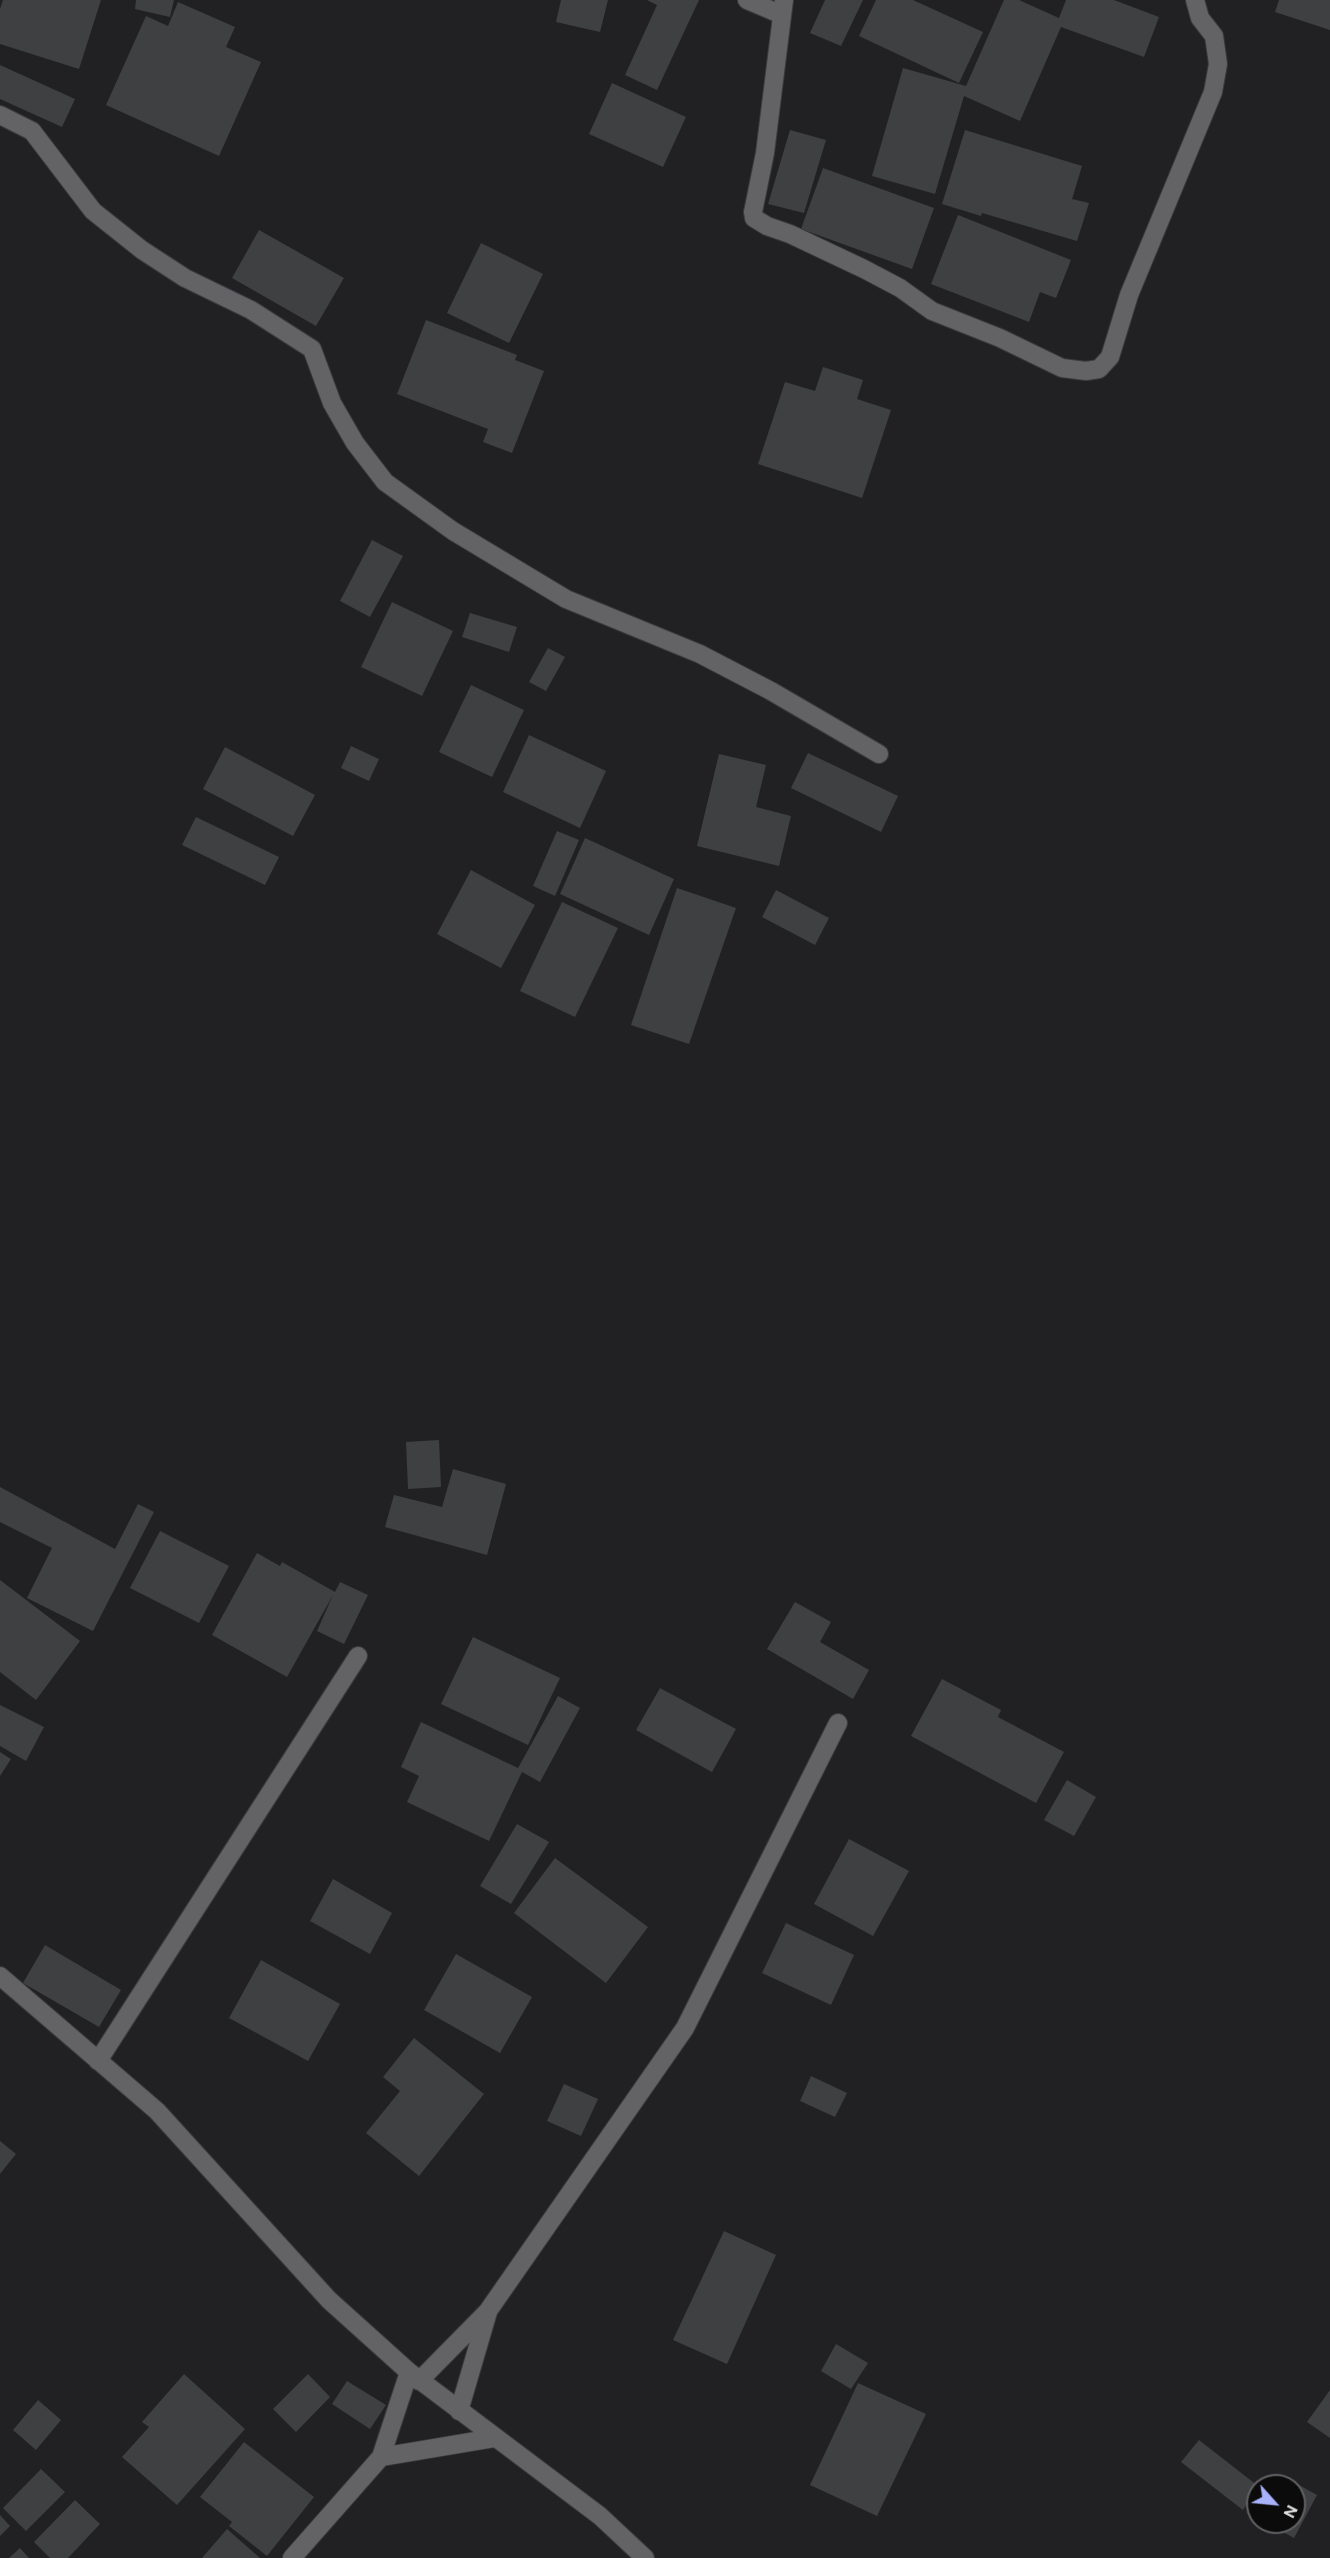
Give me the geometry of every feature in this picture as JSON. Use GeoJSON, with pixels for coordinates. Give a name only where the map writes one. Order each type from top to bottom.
{"type":"FeatureCollection","features":[{"type":"Feature","properties":{"kind":"street"},"geometry":{"type":"LineString","coordinates":[[747,0],[782,7],[765,153],[753,212],[754,218],[864,269],[900,288],[932,311],[1000,338],[1062,368],[1086,371],[1099,369],[1110,357],[1129,295],[1213,92],[1218,64],[1214,36],[1200,18],[1195,0]]}},
{"type":"Feature","properties":{"kind":"street"},"geometry":{"type":"LineString","coordinates":[[0,115],[32,131],[93,211],[142,250],[185,278],[251,310],[312,350],[332,403],[355,443],[384,482],[453,531],[566,599],[700,654],[771,691],[879,754]]}},
{"type":"Feature","properties":{"kind":"street"},"geometry":{"type":"LineString","coordinates":[[98,2061],[358,1656]]}},
{"type":"Feature","properties":{"kind":"street"},"geometry":{"type":"LineString","coordinates":[[292,2558],[381,2457],[414,2377],[488,2310],[685,2028],[838,1723]]}},
{"type":"Feature","properties":{"kind":"street"},"geometry":{"type":"LineString","coordinates":[[0,1976],[157,2111],[329,2300],[414,2377],[600,2516],[645,2558]]}},
{"type":"Feature","properties":{"kind":"street"},"geometry":{"type":"LineString","coordinates":[[459,2411],[488,2310]]}},
{"type":"Feature","properties":{"kind":"street"},"geometry":{"type":"LineString","coordinates":[[381,2457],[494,2438]]}},
{"type":"Feature","properties":{"kind":"building"},"geometry":{"type":"Polygon","coordinates":[[[3,0],[101,0],[79,69],[0,44],[0,9],[3,0]]]}},
{"type":"Feature","properties":{"kind":"building"},"geometry":{"type":"Polygon","coordinates":[[[136,0],[174,0],[170,17],[135,9],[136,0]]]}},
{"type":"Feature","properties":{"kind":"building"},"geometry":{"type":"Polygon","coordinates":[[[561,0],[608,0],[600,32],[556,22],[561,0]]]}},
{"type":"Feature","properties":{"kind":"building"},"geometry":{"type":"Polygon","coordinates":[[[647,0],[699,0],[657,90],[625,75],[657,5],[647,0]]]}},
{"type":"Feature","properties":{"kind":"building"},"geometry":{"type":"Polygon","coordinates":[[[825,0],[863,0],[841,46],[810,33],[825,0]]]}},
{"type":"Feature","properties":{"kind":"building"},"geometry":{"type":"Polygon","coordinates":[[[876,0],[913,0],[983,32],[959,83],[859,36],[876,0]]]}},
{"type":"Feature","properties":{"kind":"building"},"geometry":{"type":"Polygon","coordinates":[[[1004,0],[1019,0],[1059,18],[1066,0],[1114,0],[1159,17],[1144,57],[1061,27],[1020,121],[964,96],[935,194],[872,176],[903,68],[966,86],[1004,0]]]}},
{"type":"Feature","properties":{"kind":"building"},"geometry":{"type":"Polygon","coordinates":[[[1279,0],[1330,0],[1330,30],[1275,12],[1279,0]]]}},
{"type":"Feature","properties":{"kind":"building"},"geometry":{"type":"Polygon","coordinates":[[[178,2],[235,27],[226,47],[261,62],[219,156],[106,105],[146,16],[168,26],[178,2]]]}},
{"type":"Feature","properties":{"kind":"building"},"geometry":{"type":"Polygon","coordinates":[[[0,65],[75,99],[62,127],[0,99],[0,65]]]}},
{"type":"Feature","properties":{"kind":"building"},"geometry":{"type":"Polygon","coordinates":[[[612,83],[686,117],[663,167],[589,134],[612,83]]]}},
{"type":"Feature","properties":{"kind":"building"},"geometry":{"type":"Polygon","coordinates":[[[790,130],[826,140],[804,213],[768,204],[790,130]]]}},
{"type":"Feature","properties":{"kind":"building"},"geometry":{"type":"Polygon","coordinates":[[[965,130],[1082,166],[1072,199],[1089,203],[1077,241],[982,213],[981,216],[942,204],[965,130]]]}},
{"type":"Feature","properties":{"kind":"building"},"geometry":{"type":"Polygon","coordinates":[[[823,168],[934,208],[912,269],[801,229],[823,168]]]}},
{"type":"Feature","properties":{"kind":"building"},"geometry":{"type":"Polygon","coordinates":[[[958,215],[1071,260],[1056,298],[1040,292],[1029,322],[931,284],[958,215]]]}},
{"type":"Feature","properties":{"kind":"building"},"geometry":{"type":"Polygon","coordinates":[[[259,230],[344,278],[316,326],[232,278],[259,230]]]}},
{"type":"Feature","properties":{"kind":"building"},"geometry":{"type":"Polygon","coordinates":[[[481,243],[543,274],[509,343],[447,313],[481,243]]]}},
{"type":"Feature","properties":{"kind":"building"},"geometry":{"type":"Polygon","coordinates":[[[426,320],[517,355],[515,360],[544,371],[512,453],[483,442],[488,429],[397,394],[426,320]]]}},
{"type":"Feature","properties":{"kind":"building"},"geometry":{"type":"Polygon","coordinates":[[[823,367],[863,380],[857,399],[891,410],[862,498],[758,464],[785,382],[815,391],[823,367]]]}},
{"type":"Feature","properties":{"kind":"building"},"geometry":{"type":"Polygon","coordinates":[[[372,540],[403,556],[370,617],[340,601],[372,540]]]}},
{"type":"Feature","properties":{"kind":"building"},"geometry":{"type":"Polygon","coordinates":[[[392,602],[453,631],[422,696],[361,667],[392,602]]]}},
{"type":"Feature","properties":{"kind":"building"},"geometry":{"type":"Polygon","coordinates":[[[470,613],[517,627],[509,652],[462,637],[470,613]]]}},
{"type":"Feature","properties":{"kind":"building"},"geometry":{"type":"Polygon","coordinates":[[[548,648],[565,657],[546,691],[529,682],[548,648]]]}},
{"type":"Feature","properties":{"kind":"building"},"geometry":{"type":"Polygon","coordinates":[[[471,685],[524,710],[492,777],[439,752],[471,685]]]}},
{"type":"Feature","properties":{"kind":"building"},"geometry":{"type":"Polygon","coordinates":[[[529,735],[606,771],[580,828],[503,792],[529,735]]]}},
{"type":"Feature","properties":{"kind":"building"},"geometry":{"type":"Polygon","coordinates":[[[351,746],[379,759],[369,781],[341,768],[351,746]]]}},
{"type":"Feature","properties":{"kind":"building"},"geometry":{"type":"Polygon","coordinates":[[[225,747],[315,795],[293,836],[203,789],[225,747]]]}},
{"type":"Feature","properties":{"kind":"building"},"geometry":{"type":"Polygon","coordinates":[[[808,753],[898,796],[881,832],[791,788],[808,753]]]}},
{"type":"Feature","properties":{"kind":"building"},"geometry":{"type":"Polygon","coordinates":[[[719,754],[766,765],[756,807],[791,816],[779,866],[697,846],[719,754]]]}},
{"type":"Feature","properties":{"kind":"building"},"geometry":{"type":"Polygon","coordinates":[[[196,817],[279,857],[265,885],[182,845],[196,817]]]}},
{"type":"Feature","properties":{"kind":"building"},"geometry":{"type":"Polygon","coordinates":[[[557,831],[579,840],[555,896],[533,886],[557,831]]]}},
{"type":"Feature","properties":{"kind":"building"},"geometry":{"type":"Polygon","coordinates":[[[585,838],[674,879],[649,935],[560,894],[585,838]]]}},
{"type":"Feature","properties":{"kind":"building"},"geometry":{"type":"Polygon","coordinates":[[[471,870],[535,905],[501,968],[437,934],[471,870]]]}},
{"type":"Feature","properties":{"kind":"building"},"geometry":{"type":"Polygon","coordinates":[[[677,888],[736,908],[689,1044],[631,1025],[677,888]]]}},
{"type":"Feature","properties":{"kind":"building"},"geometry":{"type":"Polygon","coordinates":[[[776,890],[829,918],[815,945],[762,917],[776,890]]]}},
{"type":"Feature","properties":{"kind":"building"},"geometry":{"type":"Polygon","coordinates":[[[562,902],[618,928],[575,1017],[520,991],[562,902]]]}},
{"type":"Feature","properties":{"kind":"building"},"geometry":{"type":"Polygon","coordinates":[[[439,1440],[441,1487],[408,1489],[406,1442],[439,1440]]]}},
{"type":"Feature","properties":{"kind":"building"},"geometry":{"type":"Polygon","coordinates":[[[453,1469],[506,1484],[487,1555],[385,1527],[394,1495],[442,1507],[453,1469]]]}},
{"type":"Feature","properties":{"kind":"building"},"geometry":{"type":"Polygon","coordinates":[[[0,1487],[115,1549],[138,1504],[154,1512],[93,1631],[27,1598],[52,1548],[0,1522],[0,1487]]]}},
{"type":"Feature","properties":{"kind":"building"},"geometry":{"type":"Polygon","coordinates":[[[160,1531],[229,1566],[199,1623],[130,1588],[160,1531]]]}},
{"type":"Feature","properties":{"kind":"building"},"geometry":{"type":"Polygon","coordinates":[[[257,1553],[280,1566],[282,1562],[335,1592],[340,1582],[368,1595],[344,1644],[317,1631],[333,1595],[287,1677],[212,1635],[257,1553]]]}},
{"type":"Feature","properties":{"kind":"building"},"geometry":{"type":"Polygon","coordinates":[[[0,1580],[80,1641],[36,1700],[0,1672],[0,1580]]]}},
{"type":"Feature","properties":{"kind":"building"},"geometry":{"type":"Polygon","coordinates":[[[795,1602],[831,1622],[820,1642],[869,1670],[853,1699],[767,1649],[795,1602]]]}},
{"type":"Feature","properties":{"kind":"building"},"geometry":{"type":"Polygon","coordinates":[[[473,1637],[560,1678],[528,1745],[441,1704],[473,1637]]]}},
{"type":"Feature","properties":{"kind":"building"},"geometry":{"type":"Polygon","coordinates":[[[942,1679],[1001,1710],[998,1717],[1064,1752],[1036,1803],[911,1736],[942,1679]]]}},
{"type":"Feature","properties":{"kind":"building"},"geometry":{"type":"Polygon","coordinates":[[[660,1688],[736,1729],[712,1772],[636,1730],[660,1688]]]}},
{"type":"Feature","properties":{"kind":"building"},"geometry":{"type":"Polygon","coordinates":[[[558,1696],[580,1708],[540,1782],[522,1772],[489,1841],[407,1802],[419,1776],[401,1767],[421,1722],[518,1768],[558,1696]]]}},
{"type":"Feature","properties":{"kind":"building"},"geometry":{"type":"Polygon","coordinates":[[[0,1705],[44,1727],[26,1761],[0,1746],[0,1705]]]}},
{"type":"Feature","properties":{"kind":"building"},"geometry":{"type":"Polygon","coordinates":[[[0,1752],[11,1759],[0,1776],[0,1752]]]}},
{"type":"Feature","properties":{"kind":"building"},"geometry":{"type":"Polygon","coordinates":[[[1067,1780],[1096,1797],[1074,1836],[1044,1820],[1067,1780]]]}},
{"type":"Feature","properties":{"kind":"building"},"geometry":{"type":"Polygon","coordinates":[[[517,1824],[549,1842],[511,1904],[480,1886],[517,1824]]]}},
{"type":"Feature","properties":{"kind":"building"},"geometry":{"type":"Polygon","coordinates":[[[849,1839],[909,1871],[873,1936],[814,1904],[849,1839]]]}},
{"type":"Feature","properties":{"kind":"building"},"geometry":{"type":"Polygon","coordinates":[[[555,1858],[648,1927],[606,1983],[514,1913],[555,1858]]]}},
{"type":"Feature","properties":{"kind":"building"},"geometry":{"type":"Polygon","coordinates":[[[333,1879],[392,1913],[370,1954],[310,1921],[333,1879]]]}},
{"type":"Feature","properties":{"kind":"building"},"geometry":{"type":"Polygon","coordinates":[[[786,1923],[854,1955],[831,2005],[762,1973],[786,1923]]]}},
{"type":"Feature","properties":{"kind":"building"},"geometry":{"type":"Polygon","coordinates":[[[45,1945],[121,1990],[99,2027],[23,1983],[45,1945]]]}},
{"type":"Feature","properties":{"kind":"building"},"geometry":{"type":"Polygon","coordinates":[[[456,1954],[532,1997],[500,2053],[424,2010],[456,1954]]]}},
{"type":"Feature","properties":{"kind":"building"},"geometry":{"type":"Polygon","coordinates":[[[261,1960],[340,2004],[308,2061],[229,2018],[261,1960]]]}},
{"type":"Feature","properties":{"kind":"building"},"geometry":{"type":"Polygon","coordinates":[[[414,2038],[484,2094],[419,2176],[366,2133],[400,2091],[383,2077],[414,2038]]]}},
{"type":"Feature","properties":{"kind":"building"},"geometry":{"type":"Polygon","coordinates":[[[811,2076],[847,2093],[835,2117],[800,2101],[811,2076]]]}},
{"type":"Feature","properties":{"kind":"building"},"geometry":{"type":"Polygon","coordinates":[[[564,2084],[598,2099],[581,2136],[547,2121],[564,2084]]]}},
{"type":"Feature","properties":{"kind":"building"},"geometry":{"type":"Polygon","coordinates":[[[0,2141],[16,2154],[0,2174],[0,2141]]]}},
{"type":"Feature","properties":{"kind":"building"},"geometry":{"type":"Polygon","coordinates":[[[724,2231],[776,2255],[727,2364],[673,2340],[724,2231]]]}},
{"type":"Feature","properties":{"kind":"building"},"geometry":{"type":"Polygon","coordinates":[[[836,2344],[868,2363],[851,2389],[821,2371],[836,2344]]]}},
{"type":"Feature","properties":{"kind":"building"},"geometry":{"type":"Polygon","coordinates":[[[184,2374],[245,2429],[177,2505],[122,2457],[149,2427],[142,2422],[184,2374]]]}},
{"type":"Feature","properties":{"kind":"building"},"geometry":{"type":"Polygon","coordinates":[[[308,2374],[330,2397],[296,2432],[273,2409],[308,2374]]]}},
{"type":"Feature","properties":{"kind":"building"},"geometry":{"type":"Polygon","coordinates":[[[347,2381],[386,2405],[370,2429],[332,2404],[347,2381]]]}},
{"type":"Feature","properties":{"kind":"building"},"geometry":{"type":"Polygon","coordinates":[[[858,2383],[926,2414],[877,2516],[810,2485],[858,2383]]]}},
{"type":"Feature","properties":{"kind":"building"},"geometry":{"type":"Polygon","coordinates":[[[1330,2390],[1330,2438],[1307,2422],[1330,2390]]]}},
{"type":"Feature","properties":{"kind":"building"},"geometry":{"type":"Polygon","coordinates":[[[38,2400],[61,2420],[36,2450],[13,2430],[38,2400]]]}},
{"type":"Feature","properties":{"kind":"building"},"geometry":{"type":"Polygon","coordinates":[[[1199,2440],[1246,2477],[1246,2505],[1243,2510],[1181,2462],[1199,2440]]]}},
{"type":"Feature","properties":{"kind":"building"},"geometry":{"type":"Polygon","coordinates":[[[244,2442],[314,2497],[267,2556],[229,2526],[232,2522],[200,2497],[244,2442]]]}},
{"type":"Feature","properties":{"kind":"building"},"geometry":{"type":"Polygon","coordinates":[[[41,2469],[65,2492],[26,2531],[3,2508],[41,2469]]]}},
{"type":"Feature","properties":{"kind":"building"},"geometry":{"type":"Polygon","coordinates":[[[1306,2489],[1317,2495],[1306,2516],[1306,2489]]]}},
{"type":"Feature","properties":{"kind":"building"},"geometry":{"type":"Polygon","coordinates":[[[75,2500],[100,2524],[68,2558],[50,2558],[34,2542],[75,2500]]]}},
{"type":"Feature","properties":{"kind":"building"},"geometry":{"type":"Polygon","coordinates":[[[0,2515],[10,2526],[0,2536],[0,2515]]]}},
{"type":"Feature","properties":{"kind":"building"},"geometry":{"type":"Polygon","coordinates":[[[227,2529],[260,2558],[202,2558],[227,2529]]]}},
{"type":"Feature","properties":{"kind":"building"},"geometry":{"type":"Polygon","coordinates":[[[20,2548],[29,2558],[9,2558],[20,2548]]]}}]}
